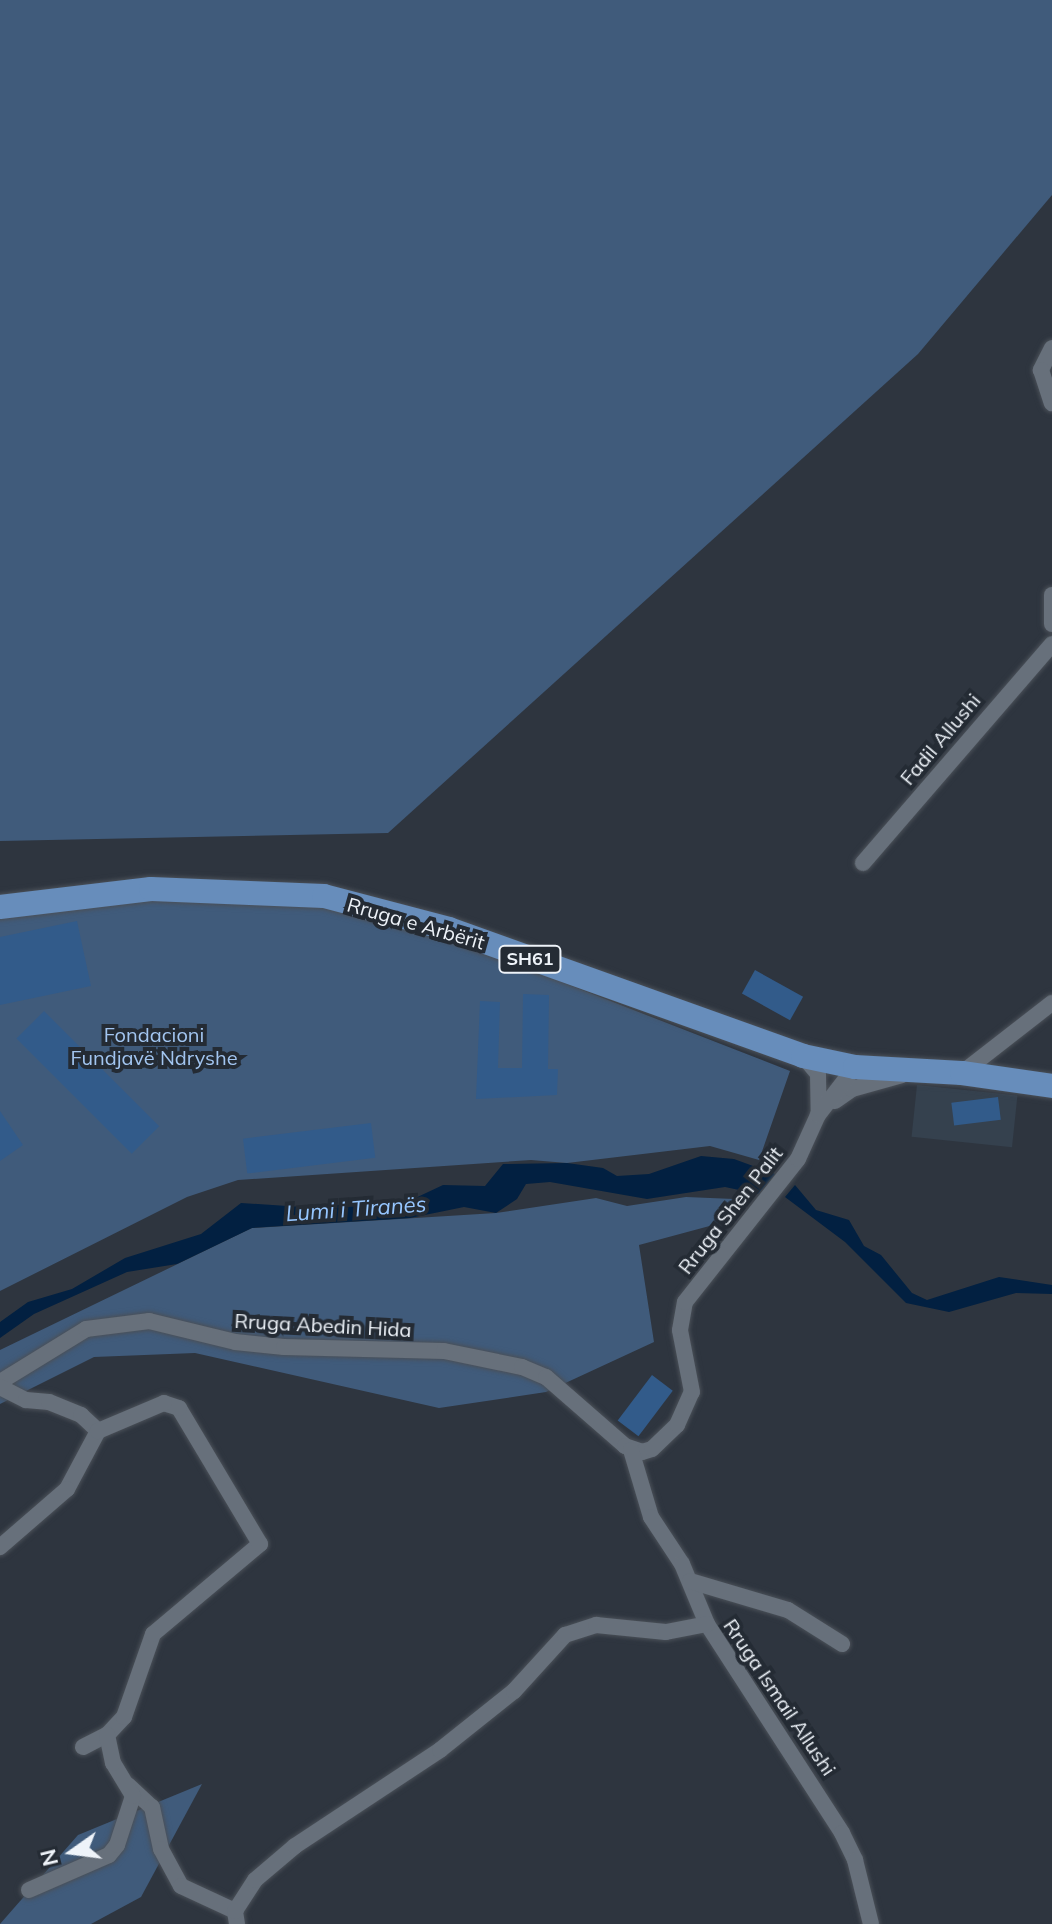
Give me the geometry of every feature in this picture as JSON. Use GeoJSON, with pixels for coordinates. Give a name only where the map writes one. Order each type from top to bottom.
{"type":"FeatureCollection","features":[{"type":"Feature","properties":{"kind":"main road","name":"Rruga e Arbërit"},"geometry":{"type":"LineString","coordinates":[[0,907],[151,889],[324,896],[449,929],[803,1056],[855,1067],[962,1073],[1052,1086]]}},
{"type":"Feature","properties":{"kind":"street"},"geometry":{"type":"LineString","coordinates":[[1052,348],[1041,370],[1052,403]]}},
{"type":"Feature","properties":{"kind":"street"},"geometry":{"type":"LineString","coordinates":[[1052,595],[1052,624]]}},
{"type":"Feature","properties":{"kind":"street","name":"Fadil Allushi"},"geometry":{"type":"LineString","coordinates":[[863,863],[1052,644]]}},
{"type":"Feature","properties":{"kind":"street"},"geometry":{"type":"LineString","coordinates":[[962,1073],[1052,1003]]}},
{"type":"Feature","properties":{"kind":"street"},"geometry":{"type":"LineString","coordinates":[[803,1056],[818,1074],[818,1115]]}},
{"type":"Feature","properties":{"kind":"street","name":"Rruga Shen Palit"},"geometry":{"type":"LineString","coordinates":[[631,1450],[642,1452],[664,1440],[687,1409],[692,1377],[680,1330],[685,1302],[798,1159],[818,1115],[855,1067]]}},
{"type":"Feature","properties":{"kind":"street"},"geometry":{"type":"LineString","coordinates":[[818,1115],[852,1089],[920,1071]]}},
{"type":"Feature","properties":{"kind":"street","name":"Rruga Abedin Hida"},"geometry":{"type":"LineString","coordinates":[[0,1384],[86,1329],[149,1321],[235,1342],[284,1347],[444,1351],[522,1367],[546,1377],[631,1450]]}},
{"type":"Feature","properties":{"kind":"street"},"geometry":{"type":"LineString","coordinates":[[0,1384],[90,1420],[98,1431]]}},
{"type":"Feature","properties":{"kind":"street"},"geometry":{"type":"LineString","coordinates":[[0,1547],[67,1489],[98,1431],[164,1403],[179,1408],[260,1544],[153,1634],[124,1717],[107,1735],[83,1747]]}},
{"type":"Feature","properties":{"kind":"street","name":"Rruga Ismail Allushi"},"geometry":{"type":"LineString","coordinates":[[631,1450],[651,1517],[690,1581],[707,1624],[842,1833],[855,1860],[871,1924]]}},
{"type":"Feature","properties":{"kind":"street"},"geometry":{"type":"LineString","coordinates":[[690,1581],[788,1610],[842,1644]]}},
{"type":"Feature","properties":{"kind":"street"},"geometry":{"type":"LineString","coordinates":[[107,1735],[113,1763],[128,1785],[152,1807],[161,1849],[181,1886],[236,1917],[255,1880],[295,1846],[440,1750],[514,1691],[565,1635],[596,1625],[666,1632],[707,1624]]}},
{"type":"Feature","properties":{"kind":"street"},"geometry":{"type":"LineString","coordinates":[[29,1890],[109,1855],[133,1808],[128,1785]]}},
{"type":"Feature","properties":{"kind":"shaded area"},"geometry":{"type":"Polygon","coordinates":[[[917,1085],[1017,1096],[1012,1147],[912,1137],[917,1085]]]}},
{"type":"Feature","properties":{"kind":"green space"},"geometry":{"type":"Polygon","coordinates":[[[0,0],[1052,0],[1052,195],[918,354],[388,833],[0,841],[0,0]]]}},
{"type":"Feature","properties":{"kind":"green space","name":"Fondacioni Fundjavë Ndryshe"},"geometry":{"type":"Polygon","coordinates":[[[152,892],[295,898],[431,931],[790,1071],[759,1160],[710,1146],[567,1163],[531,1160],[238,1180],[187,1197],[0,1291],[0,905],[152,892]]]}},
{"type":"Feature","properties":{"kind":"green space"},"geometry":{"type":"Polygon","coordinates":[[[686,1197],[734,1199],[717,1224],[639,1245],[654,1342],[546,1392],[439,1408],[195,1353],[94,1357],[0,1404],[0,1350],[252,1228],[496,1213],[596,1198],[627,1206],[686,1197]]]}},
{"type":"Feature","properties":{"kind":"green space"},"geometry":{"type":"Polygon","coordinates":[[[202,1784],[141,1897],[91,1924],[0,1924],[78,1835],[202,1784]]]}},
{"type":"Feature","properties":{"kind":"water","name":"Lumi i Tiranës"},"geometry":{"type":"Polygon","coordinates":[[[701,1156],[734,1159],[775,1174],[758,1194],[725,1187],[647,1199],[550,1182],[526,1184],[517,1199],[496,1213],[464,1207],[410,1218],[252,1228],[177,1264],[127,1272],[34,1314],[0,1338],[0,1322],[28,1302],[72,1289],[125,1258],[201,1234],[241,1203],[302,1207],[409,1201],[443,1185],[485,1186],[503,1164],[567,1163],[603,1168],[617,1176],[649,1174],[701,1156]]]}},
{"type":"Feature","properties":{"kind":"water"},"geometry":{"type":"Polygon","coordinates":[[[795,1185],[816,1210],[849,1220],[864,1246],[881,1255],[912,1293],[927,1300],[999,1277],[1052,1285],[1052,1294],[1016,1293],[949,1312],[906,1303],[845,1242],[785,1197],[795,1185]]]}},
{"type":"Feature","properties":{"kind":"building"},"geometry":{"type":"Polygon","coordinates":[[[77,921],[91,986],[0,1005],[0,937],[77,921]]]}},
{"type":"Feature","properties":{"kind":"building"},"geometry":{"type":"Polygon","coordinates":[[[755,970],[803,997],[790,1020],[742,994],[755,970]]]}},
{"type":"Feature","properties":{"kind":"building"},"geometry":{"type":"Polygon","coordinates":[[[523,994],[549,995],[548,1069],[558,1069],[557,1095],[476,1099],[480,1001],[500,1002],[498,1068],[522,1068],[523,994]]]}},
{"type":"Feature","properties":{"kind":"building"},"geometry":{"type":"Polygon","coordinates":[[[44,1011],[159,1126],[132,1154],[16,1039],[44,1011]]]}},
{"type":"Feature","properties":{"kind":"building"},"geometry":{"type":"Polygon","coordinates":[[[998,1097],[1001,1120],[954,1126],[951,1103],[998,1097]]]}},
{"type":"Feature","properties":{"kind":"building"},"geometry":{"type":"Polygon","coordinates":[[[0,1111],[23,1145],[0,1161],[0,1111]]]}},
{"type":"Feature","properties":{"kind":"building"},"geometry":{"type":"Polygon","coordinates":[[[371,1123],[375,1158],[247,1173],[243,1139],[371,1123]]]}},
{"type":"Feature","properties":{"kind":"building"},"geometry":{"type":"Polygon","coordinates":[[[652,1375],[673,1391],[638,1436],[618,1421],[652,1375]]]}}]}
